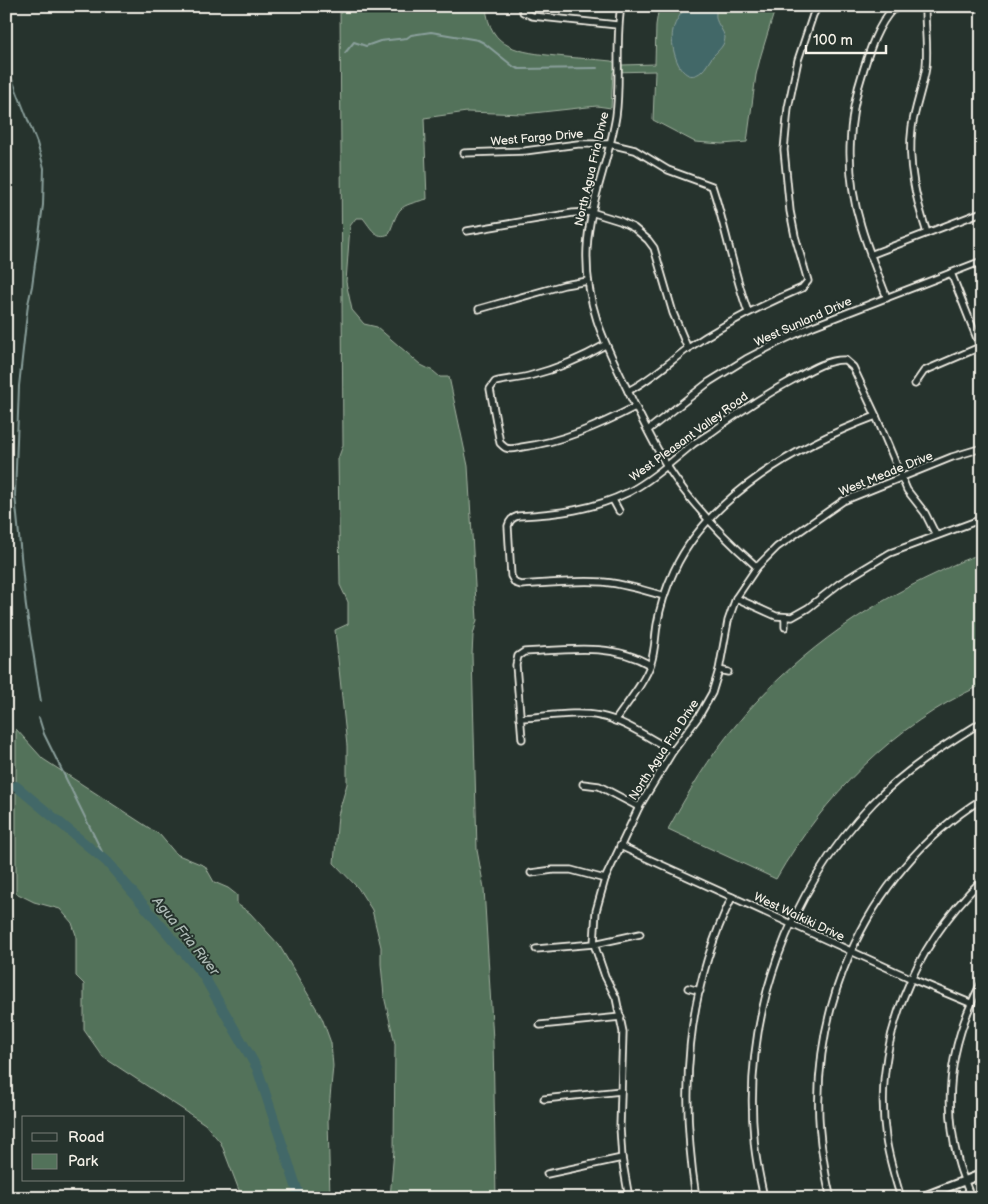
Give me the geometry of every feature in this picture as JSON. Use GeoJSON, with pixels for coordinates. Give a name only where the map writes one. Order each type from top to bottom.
{"type":"FeatureCollection","features":[{"type":"Feature","properties":{"kind":"street","name":"North Agua Fria Drive"},"geometry":{"type":"LineString","coordinates":[[621,6],[618,25],[617,102],[610,144],[591,212],[587,251],[588,281],[593,311],[605,345],[635,407],[668,467],[693,500],[733,546],[757,567],[736,598],[726,628],[719,670],[712,693],[700,716],[673,751],[639,807],[605,879],[596,911],[594,944],[605,976],[616,998],[621,1017],[623,1048],[620,1128],[622,1158],[629,1198]]}},
{"type":"Feature","properties":{"kind":"street"},"geometry":{"type":"LineString","coordinates":[[628,392],[688,349],[748,312],[802,288],[808,281],[808,273],[795,236],[790,211],[784,150],[788,108],[798,60],[813,15],[818,6]]}},
{"type":"Feature","properties":{"kind":"street"},"geometry":{"type":"LineString","coordinates":[[523,9],[532,16],[618,25]]}},
{"type":"Feature","properties":{"kind":"street"},"geometry":{"type":"LineString","coordinates":[[925,9],[926,65],[912,129],[910,153],[917,201],[927,233]]}},
{"type":"Feature","properties":{"kind":"street"},"geometry":{"type":"LineString","coordinates":[[887,298],[860,224],[852,186],[850,154],[852,122],[858,88],[867,60],[876,37],[892,10],[982,9]]}},
{"type":"Feature","properties":{"kind":"street","name":"West Fargo Drive"},"geometry":{"type":"LineString","coordinates":[[464,153],[525,151],[578,144],[610,144],[635,150],[668,170],[712,186],[721,211],[738,286],[748,312]]}},
{"type":"Feature","properties":{"kind":"street"},"geometry":{"type":"LineString","coordinates":[[467,232],[572,213],[591,212],[620,221],[634,228],[648,240],[658,260],[673,313],[688,349]]}},
{"type":"Feature","properties":{"kind":"street"},"geometry":{"type":"LineString","coordinates":[[870,255],[982,212]]}},
{"type":"Feature","properties":{"kind":"street","name":"West Sunland Drive"},"geometry":{"type":"LineString","coordinates":[[648,430],[709,382],[746,359],[813,326],[982,261]]}},
{"type":"Feature","properties":{"kind":"street"},"geometry":{"type":"LineString","coordinates":[[915,384],[924,371],[981,349],[951,273]]}},
{"type":"Feature","properties":{"kind":"street"},"geometry":{"type":"LineString","coordinates":[[479,309],[564,285],[588,281]]}},
{"type":"Feature","properties":{"kind":"street"},"geometry":{"type":"LineString","coordinates":[[605,345],[583,358],[551,370],[526,377],[499,381],[492,385],[490,396],[500,443],[505,448],[512,449],[531,446],[574,434],[606,422],[635,407]]}},
{"type":"Feature","properties":{"kind":"street","name":"West Pleasant Valley Road"},"geometry":{"type":"LineString","coordinates":[[664,596],[626,586],[601,582],[581,581],[521,585],[515,583],[511,576],[508,526],[510,521],[518,516],[555,514],[587,508],[613,500],[653,478],[694,444],[741,410],[810,370],[837,360],[845,360],[853,367],[876,416]]}},
{"type":"Feature","properties":{"kind":"street"},"geometry":{"type":"LineString","coordinates":[[615,721],[650,664],[664,596],[674,571],[689,544],[709,518],[752,481],[780,463],[844,428],[876,416],[907,490],[925,513],[936,535]]}},
{"type":"Feature","properties":{"kind":"street","name":"West Meade Drive"},"geometry":{"type":"LineString","coordinates":[[757,567],[777,547],[843,501],[982,448]]}},
{"type":"Feature","properties":{"kind":"street"},"geometry":{"type":"LineString","coordinates":[[613,500],[619,511]]}},
{"type":"Feature","properties":{"kind":"street"},"geometry":{"type":"LineString","coordinates":[[736,598],[765,612],[785,618],[792,617],[808,608],[840,583],[890,553],[982,519]]}},
{"type":"Feature","properties":{"kind":"street"},"geometry":{"type":"LineString","coordinates":[[785,618],[785,627]]}},
{"type":"Feature","properties":{"kind":"street"},"geometry":{"type":"LineString","coordinates":[[522,739],[516,664],[518,656],[524,652],[598,649],[630,656],[650,664]]}},
{"type":"Feature","properties":{"kind":"street"},"geometry":{"type":"LineString","coordinates":[[719,670],[728,672]]}},
{"type":"Feature","properties":{"kind":"street"},"geometry":{"type":"LineString","coordinates":[[520,718],[584,714],[600,716],[615,721],[673,751]]}},
{"type":"Feature","properties":{"kind":"street"},"geometry":{"type":"LineString","coordinates":[[764,1198],[754,1138],[752,1108],[754,1062],[757,1035],[769,983],[791,923],[818,873],[842,838],[873,803],[893,784],[933,752],[982,722]]}},
{"type":"Feature","properties":{"kind":"street"},"geometry":{"type":"LineString","coordinates":[[583,784],[599,786],[639,807]]}},
{"type":"Feature","properties":{"kind":"street"},"geometry":{"type":"LineString","coordinates":[[831,1198],[819,1128],[818,1093],[820,1062],[830,1010],[851,951],[877,903],[904,867],[928,842],[969,807],[982,799]]}},
{"type":"Feature","properties":{"kind":"street","name":"West Waikiki Drive"},"geometry":{"type":"LineString","coordinates":[[620,846],[910,978],[970,1003]]}},
{"type":"Feature","properties":{"kind":"street"},"geometry":{"type":"LineString","coordinates":[[532,873],[571,870],[605,879]]}},
{"type":"Feature","properties":{"kind":"street"},"geometry":{"type":"LineString","coordinates":[[901,1198],[893,1173],[886,1138],[884,1092],[892,1033],[910,978],[924,952],[964,897],[982,880]]}},
{"type":"Feature","properties":{"kind":"street"},"geometry":{"type":"LineString","coordinates":[[696,1198],[690,1157],[687,1098],[688,1063],[693,1020],[710,950],[732,897]]}},
{"type":"Feature","properties":{"kind":"street"},"geometry":{"type":"LineString","coordinates":[[536,949],[594,944],[640,934]]}},
{"type":"Feature","properties":{"kind":"street"},"geometry":{"type":"LineString","coordinates":[[971,1198],[958,1163],[950,1120],[950,1084],[955,1047],[970,1003],[982,982]]}},
{"type":"Feature","properties":{"kind":"street"},"geometry":{"type":"LineString","coordinates":[[688,988],[700,991]]}},
{"type":"Feature","properties":{"kind":"street"},"geometry":{"type":"LineString","coordinates":[[540,1025],[621,1017]]}},
{"type":"Feature","properties":{"kind":"street"},"geometry":{"type":"LineString","coordinates":[[544,1099],[621,1091]]}},
{"type":"Feature","properties":{"kind":"street"},"geometry":{"type":"LineString","coordinates":[[547,1174],[622,1158]]}},
{"type":"Feature","properties":{"kind":"street"},"geometry":{"type":"LineString","coordinates":[[920,1198],[982,1174]]}},
{"type":"Feature","properties":{"kind":"green space"},"geometry":{"type":"Polygon","coordinates":[[[340,6],[486,6],[488,21],[493,32],[509,46],[531,53],[611,61],[622,65],[655,64],[656,25],[659,6],[776,6],[756,75],[747,142],[722,144],[695,142],[653,120],[655,71],[613,72],[611,108],[597,106],[524,114],[467,112],[424,118],[427,199],[401,209],[395,218],[389,234],[377,234],[363,218],[356,218],[350,226],[346,282],[352,310],[364,324],[377,327],[421,365],[440,377],[449,377],[468,466],[477,620],[473,635],[472,655],[477,850],[484,888],[493,1040],[496,1198],[390,1198],[394,1150],[395,1044],[384,996],[381,947],[372,910],[358,888],[334,863],[338,815],[347,784],[347,746],[335,630],[348,624],[348,602],[340,585],[338,459],[343,445],[340,6]]]}},
{"type":"Feature","properties":{"kind":"green space"},"geometry":{"type":"Polygon","coordinates":[[[982,554],[982,685],[950,701],[919,720],[864,766],[816,820],[776,879],[668,829],[699,776],[726,737],[779,679],[828,638],[881,602],[953,565],[982,554]]]}},
{"type":"Feature","properties":{"kind":"green space"},"geometry":{"type":"Polygon","coordinates":[[[16,729],[43,759],[160,835],[176,854],[205,866],[214,882],[228,888],[237,895],[237,904],[250,913],[279,945],[322,1018],[331,1043],[333,1066],[328,1119],[330,1198],[242,1198],[221,1143],[205,1124],[103,1057],[84,1030],[84,984],[76,976],[76,935],[72,923],[60,909],[34,902],[16,893],[16,729]]]}},
{"type":"Feature","properties":{"kind":"water"},"geometry":{"type":"Polygon","coordinates":[[[686,6],[717,6],[716,20],[725,37],[723,45],[704,69],[694,75],[687,74],[682,70],[675,54],[672,37],[678,18],[686,6]]]}},
{"type":"Feature","properties":{"kind":"waterway"},"geometry":{"type":"LineString","coordinates":[[345,53],[354,42],[366,46],[380,41],[407,38],[411,35],[431,32],[478,40],[519,69],[597,68]]}},
{"type":"Feature","properties":{"kind":"waterway"},"geometry":{"type":"LineString","coordinates":[[6,60],[37,143],[44,168],[43,205],[28,304],[19,386],[15,495],[26,607],[41,702]]}},
{"type":"Feature","properties":{"kind":"waterway"},"geometry":{"type":"LineString","coordinates":[[39,718],[44,734],[107,862]]}},
{"type":"Feature","properties":{"kind":"waterway","name":"Agua Fria River"},"geometry":{"type":"LineString","coordinates":[[16,786],[107,862],[203,975],[257,1068],[300,1198]]}}]}
